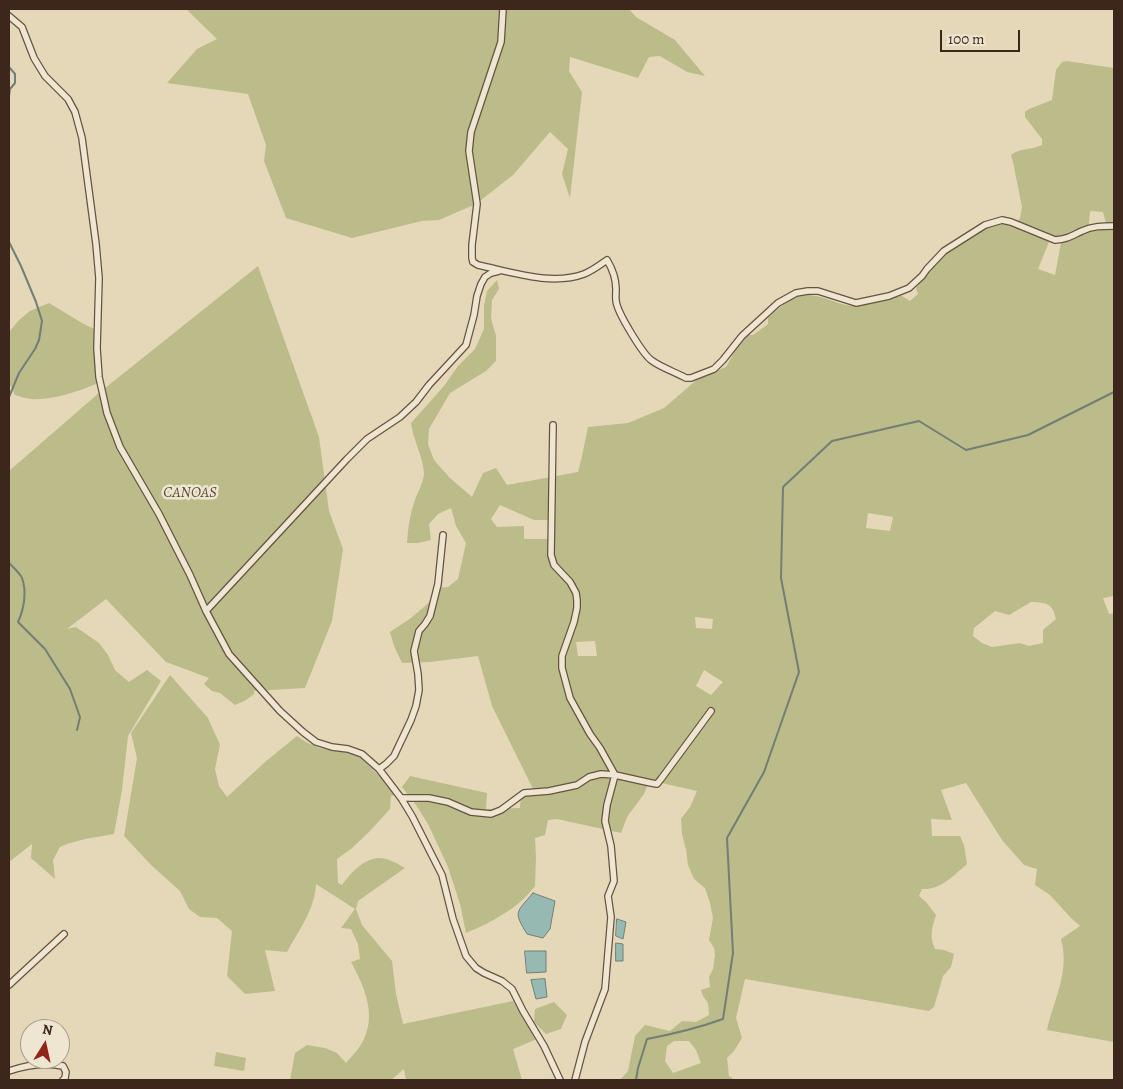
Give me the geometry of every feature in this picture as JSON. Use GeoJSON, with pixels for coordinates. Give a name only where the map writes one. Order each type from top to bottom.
{"type":"FeatureCollection","features":[{"type":"Feature","properties":{"kind":"street"},"geometry":{"type":"LineString","coordinates":[[503,9],[501,42],[471,132],[469,155],[477,204],[473,262],[478,265],[536,278],[566,278],[585,274],[607,260],[614,272],[617,304],[628,327],[645,354],[652,361],[686,378],[691,378],[720,364],[742,336],[778,303],[796,293],[808,290],[818,291],[856,303],[889,296],[908,288],[922,276],[927,268],[944,251],[985,225],[1002,220],[1055,240],[1071,237],[1093,227],[1114,226]]}},
{"type":"Feature","properties":{"kind":"street"},"geometry":{"type":"LineString","coordinates":[[9,16],[22,27],[34,58],[45,76],[68,99],[75,112],[82,138],[96,244],[99,377],[107,413],[120,447],[159,514],[229,654],[280,711],[303,732],[316,742],[362,754],[379,769],[402,798],[442,875],[453,919],[466,956],[476,968],[502,981],[512,990],[544,1046],[560,1080]]}},
{"type":"Feature","properties":{"kind":"street"},"geometry":{"type":"LineString","coordinates":[[206,611],[347,458],[367,439],[400,417],[416,402],[464,347],[469,335],[481,284],[490,273],[502,270]]}},
{"type":"Feature","properties":{"kind":"street"},"geometry":{"type":"LineString","coordinates":[[553,425],[551,555],[554,565],[570,582],[576,592],[577,600],[574,622],[562,656],[562,668],[570,698],[615,775],[607,805],[605,822],[611,846],[614,883],[608,896],[611,917],[605,989],[585,1042],[574,1080]]}},
{"type":"Feature","properties":{"kind":"street"},"geometry":{"type":"LineString","coordinates":[[379,769],[394,756],[412,720],[416,706],[419,690],[414,651],[419,631],[426,624],[430,616],[438,584],[443,536]]}},
{"type":"Feature","properties":{"kind":"street"},"geometry":{"type":"LineString","coordinates":[[402,798],[429,798],[448,802],[471,812],[490,814],[501,810],[524,793],[549,791],[577,785],[589,777],[601,774],[657,784],[710,712]]}},
{"type":"Feature","properties":{"kind":"street"},"geometry":{"type":"LineString","coordinates":[[9,985],[64,934]]}},
{"type":"Feature","properties":{"kind":"street"},"geometry":{"type":"LineString","coordinates":[[9,1071],[42,1064],[53,1064],[63,1066],[66,1072],[65,1078],[62,1080]]}},
{"type":"Feature","properties":{"kind":"green space"},"geometry":{"type":"Polygon","coordinates":[[[187,9],[629,9],[636,17],[675,40],[705,76],[687,72],[660,56],[649,57],[638,78],[570,57],[569,71],[582,92],[570,198],[562,174],[568,149],[550,132],[513,175],[476,204],[439,220],[422,221],[352,238],[286,218],[264,161],[266,145],[248,94],[167,83],[197,49],[217,39],[187,9]]]}},
{"type":"Feature","properties":{"kind":"green space"},"geometry":{"type":"Polygon","coordinates":[[[1067,61],[1114,68],[1114,223],[1106,223],[1103,212],[1090,211],[1089,224],[1087,226],[1068,235],[1056,237],[1041,233],[1017,222],[1020,218],[1022,207],[1011,155],[1018,151],[1042,145],[1042,139],[1025,117],[1025,112],[1052,100],[1056,70],[1062,62],[1067,61]]]}},
{"type":"Feature","properties":{"kind":"green space"},"geometry":{"type":"Polygon","coordinates":[[[996,222],[1007,223],[1044,238],[1049,242],[1038,269],[1055,275],[1061,243],[1084,233],[1114,228],[1114,596],[1103,598],[1109,614],[1114,613],[1114,1042],[1047,1030],[1060,985],[1064,963],[1061,939],[1080,926],[1050,895],[1035,885],[1037,869],[1024,865],[1002,840],[966,783],[941,790],[952,820],[931,819],[932,836],[960,836],[964,845],[967,864],[941,885],[922,889],[919,896],[936,915],[932,928],[935,949],[954,954],[951,967],[943,976],[934,1007],[929,1011],[745,979],[736,1018],[742,1038],[727,1058],[729,1076],[735,1080],[620,1080],[628,1071],[635,1036],[645,1025],[670,1031],[682,1021],[696,1022],[709,1015],[708,1003],[701,990],[710,987],[709,977],[713,969],[715,955],[714,948],[709,940],[713,918],[705,888],[694,879],[688,865],[681,819],[690,807],[697,791],[650,779],[644,794],[627,817],[621,833],[557,819],[548,820],[545,835],[535,838],[535,886],[507,912],[466,933],[460,904],[448,867],[428,824],[402,787],[410,776],[487,793],[486,809],[520,808],[521,793],[533,789],[492,706],[478,656],[430,662],[402,663],[394,646],[390,632],[411,618],[432,600],[434,588],[448,587],[458,579],[466,543],[456,526],[451,508],[438,514],[429,524],[431,540],[407,543],[412,511],[424,476],[422,460],[411,423],[444,386],[458,366],[475,349],[484,329],[484,305],[487,291],[497,280],[499,289],[492,300],[491,318],[496,336],[496,361],[486,371],[450,393],[429,429],[428,444],[434,460],[450,478],[472,497],[483,473],[496,468],[507,485],[578,472],[588,427],[628,423],[664,408],[700,377],[726,367],[736,349],[748,335],[753,335],[768,324],[768,318],[796,297],[810,295],[856,306],[902,296],[910,301],[918,294],[916,288],[939,260],[962,242],[996,222]],[[500,505],[491,519],[497,527],[524,526],[524,539],[555,539],[552,520],[534,520],[500,505]],[[868,513],[866,528],[890,531],[893,517],[868,513]],[[1031,602],[1009,615],[995,611],[974,628],[973,636],[982,643],[992,647],[1020,643],[1029,646],[1043,643],[1043,630],[1056,619],[1051,607],[1042,603],[1031,602]],[[695,617],[696,628],[712,629],[713,619],[695,617]],[[595,641],[576,642],[578,656],[597,656],[595,641]],[[704,670],[696,686],[711,695],[723,682],[704,670]],[[674,1041],[667,1046],[665,1061],[673,1073],[701,1063],[696,1050],[689,1041],[674,1041]]]}},
{"type":"Feature","properties":{"kind":"green space","name":"CANOAS"},"geometry":{"type":"Polygon","coordinates":[[[258,266],[319,437],[329,511],[343,549],[332,621],[305,688],[254,691],[254,694],[246,700],[235,705],[220,693],[212,691],[204,684],[209,678],[166,662],[106,599],[67,629],[76,627],[99,643],[108,655],[115,670],[129,682],[147,670],[161,681],[128,736],[122,790],[114,834],[85,839],[60,847],[53,860],[55,879],[31,858],[32,844],[9,862],[9,471],[100,392],[258,266]]]}},
{"type":"Feature","properties":{"kind":"green space"},"geometry":{"type":"Polygon","coordinates":[[[49,303],[100,332],[102,381],[57,397],[31,399],[17,396],[9,383],[9,332],[30,311],[49,303]]]}},
{"type":"Feature","properties":{"kind":"green space"},"geometry":{"type":"Polygon","coordinates":[[[170,675],[208,718],[220,745],[215,769],[219,786],[227,797],[297,736],[319,748],[354,754],[362,759],[398,794],[391,796],[390,809],[369,832],[337,859],[338,883],[342,885],[358,867],[373,859],[386,859],[405,868],[358,901],[356,909],[362,925],[392,961],[396,994],[403,1024],[513,1001],[537,1039],[513,1049],[522,1080],[406,1080],[404,1069],[391,1080],[290,1080],[295,1053],[307,1045],[325,1048],[337,1053],[346,1063],[360,1047],[367,1031],[369,1010],[367,1000],[351,962],[360,959],[358,944],[351,929],[341,928],[355,909],[316,884],[310,911],[287,952],[265,950],[275,991],[245,994],[227,976],[232,931],[217,918],[200,917],[189,909],[180,891],[151,865],[124,836],[137,758],[131,733],[170,675]]]}},
{"type":"Feature","properties":{"kind":"green space"},"geometry":{"type":"Polygon","coordinates":[[[554,1002],[567,1015],[561,1029],[546,1034],[534,1022],[535,1009],[554,1002]]]}},
{"type":"Feature","properties":{"kind":"green space"},"geometry":{"type":"Polygon","coordinates":[[[216,1052],[246,1058],[244,1071],[214,1066],[216,1052]]]}},
{"type":"Feature","properties":{"kind":"water"},"geometry":{"type":"Polygon","coordinates":[[[533,893],[555,901],[550,929],[543,938],[527,934],[518,916],[518,912],[533,893]]]}},
{"type":"Feature","properties":{"kind":"water"},"geometry":{"type":"Polygon","coordinates":[[[617,919],[626,922],[623,939],[616,936],[617,919]]]}},
{"type":"Feature","properties":{"kind":"water"},"geometry":{"type":"Polygon","coordinates":[[[616,943],[623,944],[623,961],[616,961],[616,943]]]}},
{"type":"Feature","properties":{"kind":"water"},"geometry":{"type":"Polygon","coordinates":[[[525,951],[546,951],[546,972],[527,973],[525,951]]]}},
{"type":"Feature","properties":{"kind":"water"},"geometry":{"type":"Polygon","coordinates":[[[545,979],[547,997],[536,999],[531,980],[545,979]]]}},
{"type":"Feature","properties":{"kind":"waterway"},"geometry":{"type":"LineString","coordinates":[[9,67],[15,74],[15,83],[10,89],[9,96]]}},
{"type":"Feature","properties":{"kind":"waterway"},"geometry":{"type":"LineString","coordinates":[[9,242],[21,266],[42,321],[39,340],[19,373],[9,397]]}},
{"type":"Feature","properties":{"kind":"waterway"},"geometry":{"type":"LineString","coordinates":[[636,1080],[647,1039],[723,1019],[733,953],[727,838],[764,772],[799,672],[781,578],[783,487],[832,441],[919,421],[966,450],[1028,435],[1114,392]]}},
{"type":"Feature","properties":{"kind":"waterway"},"geometry":{"type":"LineString","coordinates":[[9,563],[20,574],[24,583],[24,600],[18,622],[45,649],[70,689],[80,717],[77,730]]}}]}
